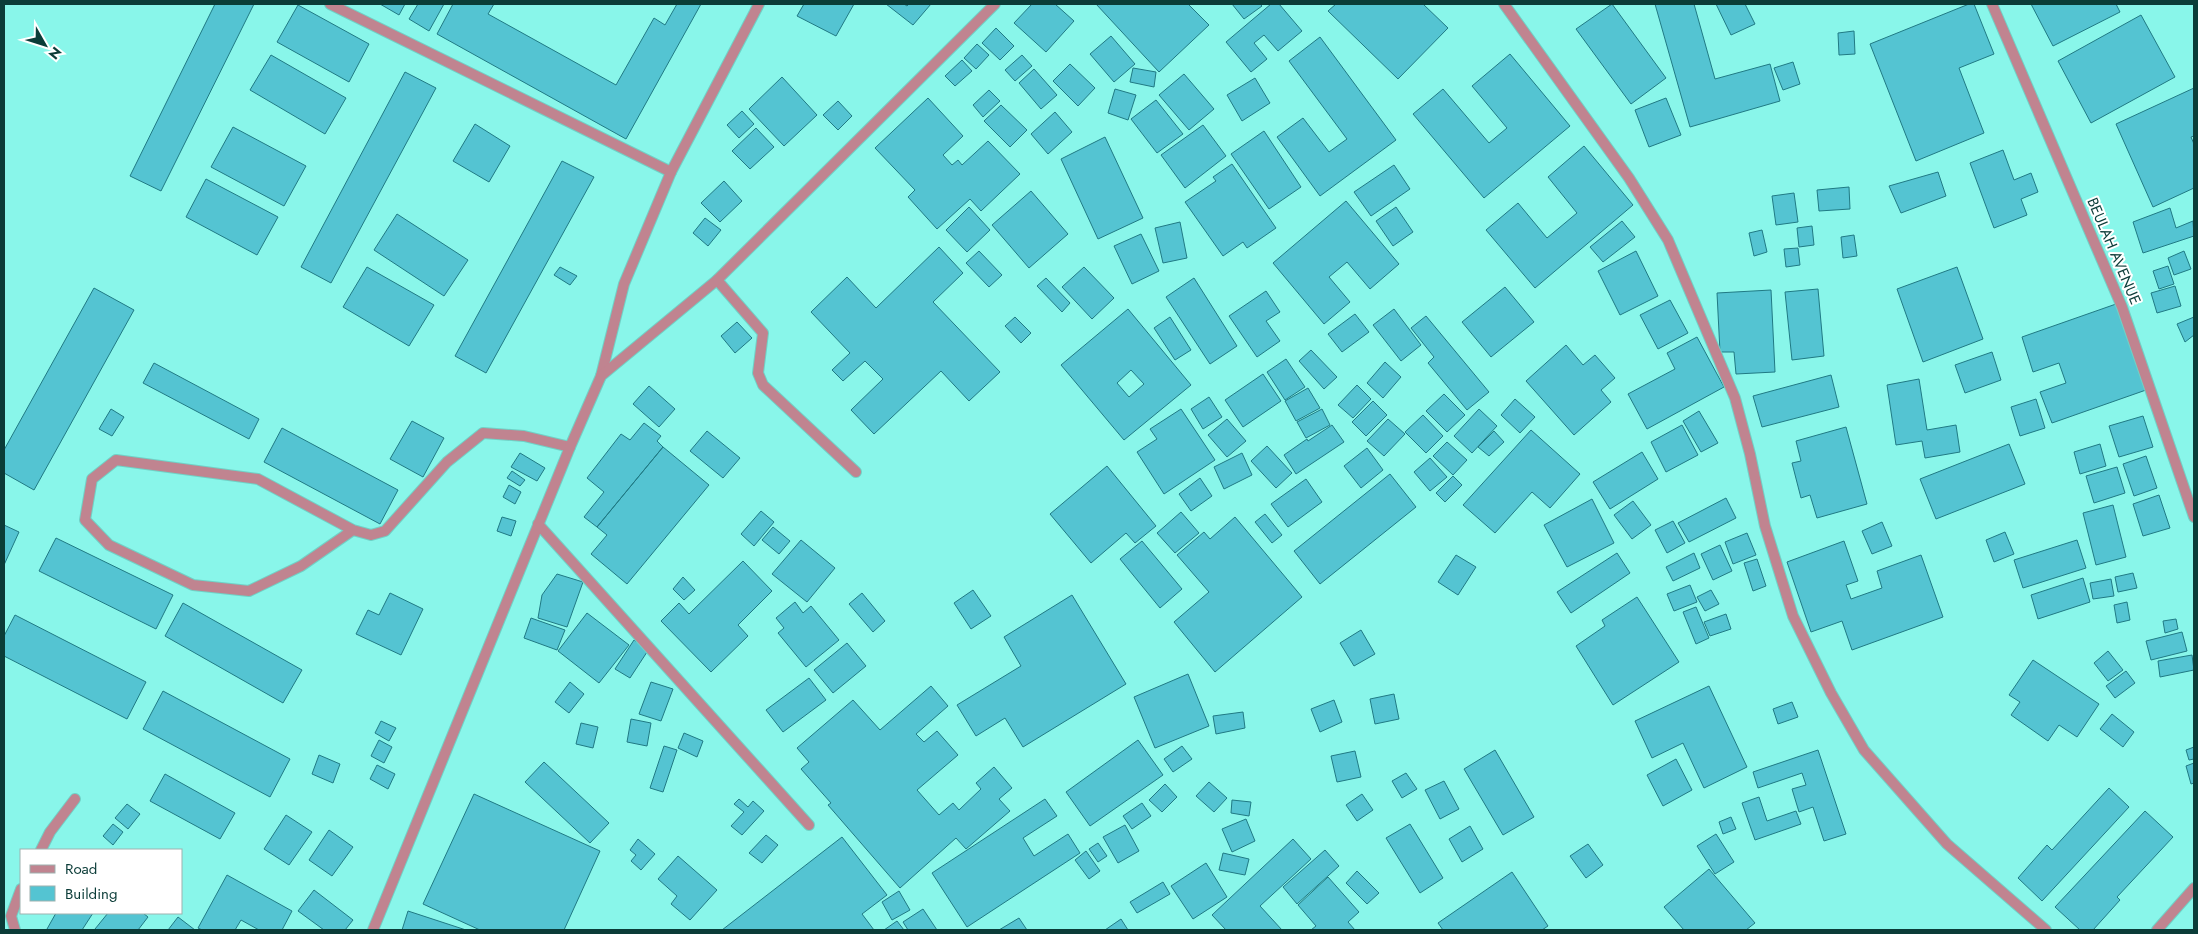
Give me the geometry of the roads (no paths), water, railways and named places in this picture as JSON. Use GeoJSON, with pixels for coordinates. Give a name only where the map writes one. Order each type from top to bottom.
{"type":"FeatureCollection","features":[{"type":"Feature","properties":{"kind":"street"},"geometry":{"type":"LineString","coordinates":[[330,4],[671,172]]}},
{"type":"Feature","properties":{"kind":"street"},"geometry":{"type":"LineString","coordinates":[[373,930],[538,524],[601,376],[624,284],[671,172],[759,4]]}},
{"type":"Feature","properties":{"kind":"street"},"geometry":{"type":"LineString","coordinates":[[601,376],[717,280],[995,4]]}},
{"type":"Feature","properties":{"kind":"street"},"geometry":{"type":"LineString","coordinates":[[1504,4],[1629,178],[1668,240],[1735,398],[1750,454],[1764,526],[1793,616],[1831,693],[1864,750],[1947,844],[2046,930]]}},
{"type":"Feature","properties":{"kind":"street","name":"BEULAH AVENUE"},"geometry":{"type":"LineString","coordinates":[[1992,4],[2122,307],[2194,516]]}},
{"type":"Feature","properties":{"kind":"street"},"geometry":{"type":"LineString","coordinates":[[717,280],[763,332],[758,373],[763,385],[856,472]]}},
{"type":"Feature","properties":{"kind":"street"},"geometry":{"type":"LineString","coordinates":[[353,530],[301,566],[249,592],[193,585],[109,545],[85,520],[92,479],[116,460],[258,479],[353,530],[371,535],[385,530],[447,462],[483,433],[524,436],[570,447]]}},
{"type":"Feature","properties":{"kind":"street"},"geometry":{"type":"LineString","coordinates":[[538,524],[809,825]]}},
{"type":"Feature","properties":{"kind":"street"},"geometry":{"type":"LineString","coordinates":[[42,849],[50,832],[75,799]]}},
{"type":"Feature","properties":{"kind":"street"},"geometry":{"type":"LineString","coordinates":[[2157,930],[2189,901],[2194,888]]}},
{"type":"Feature","properties":{"kind":"street"},"geometry":{"type":"LineString","coordinates":[[15,930],[11,916],[20,892]]}}]}
